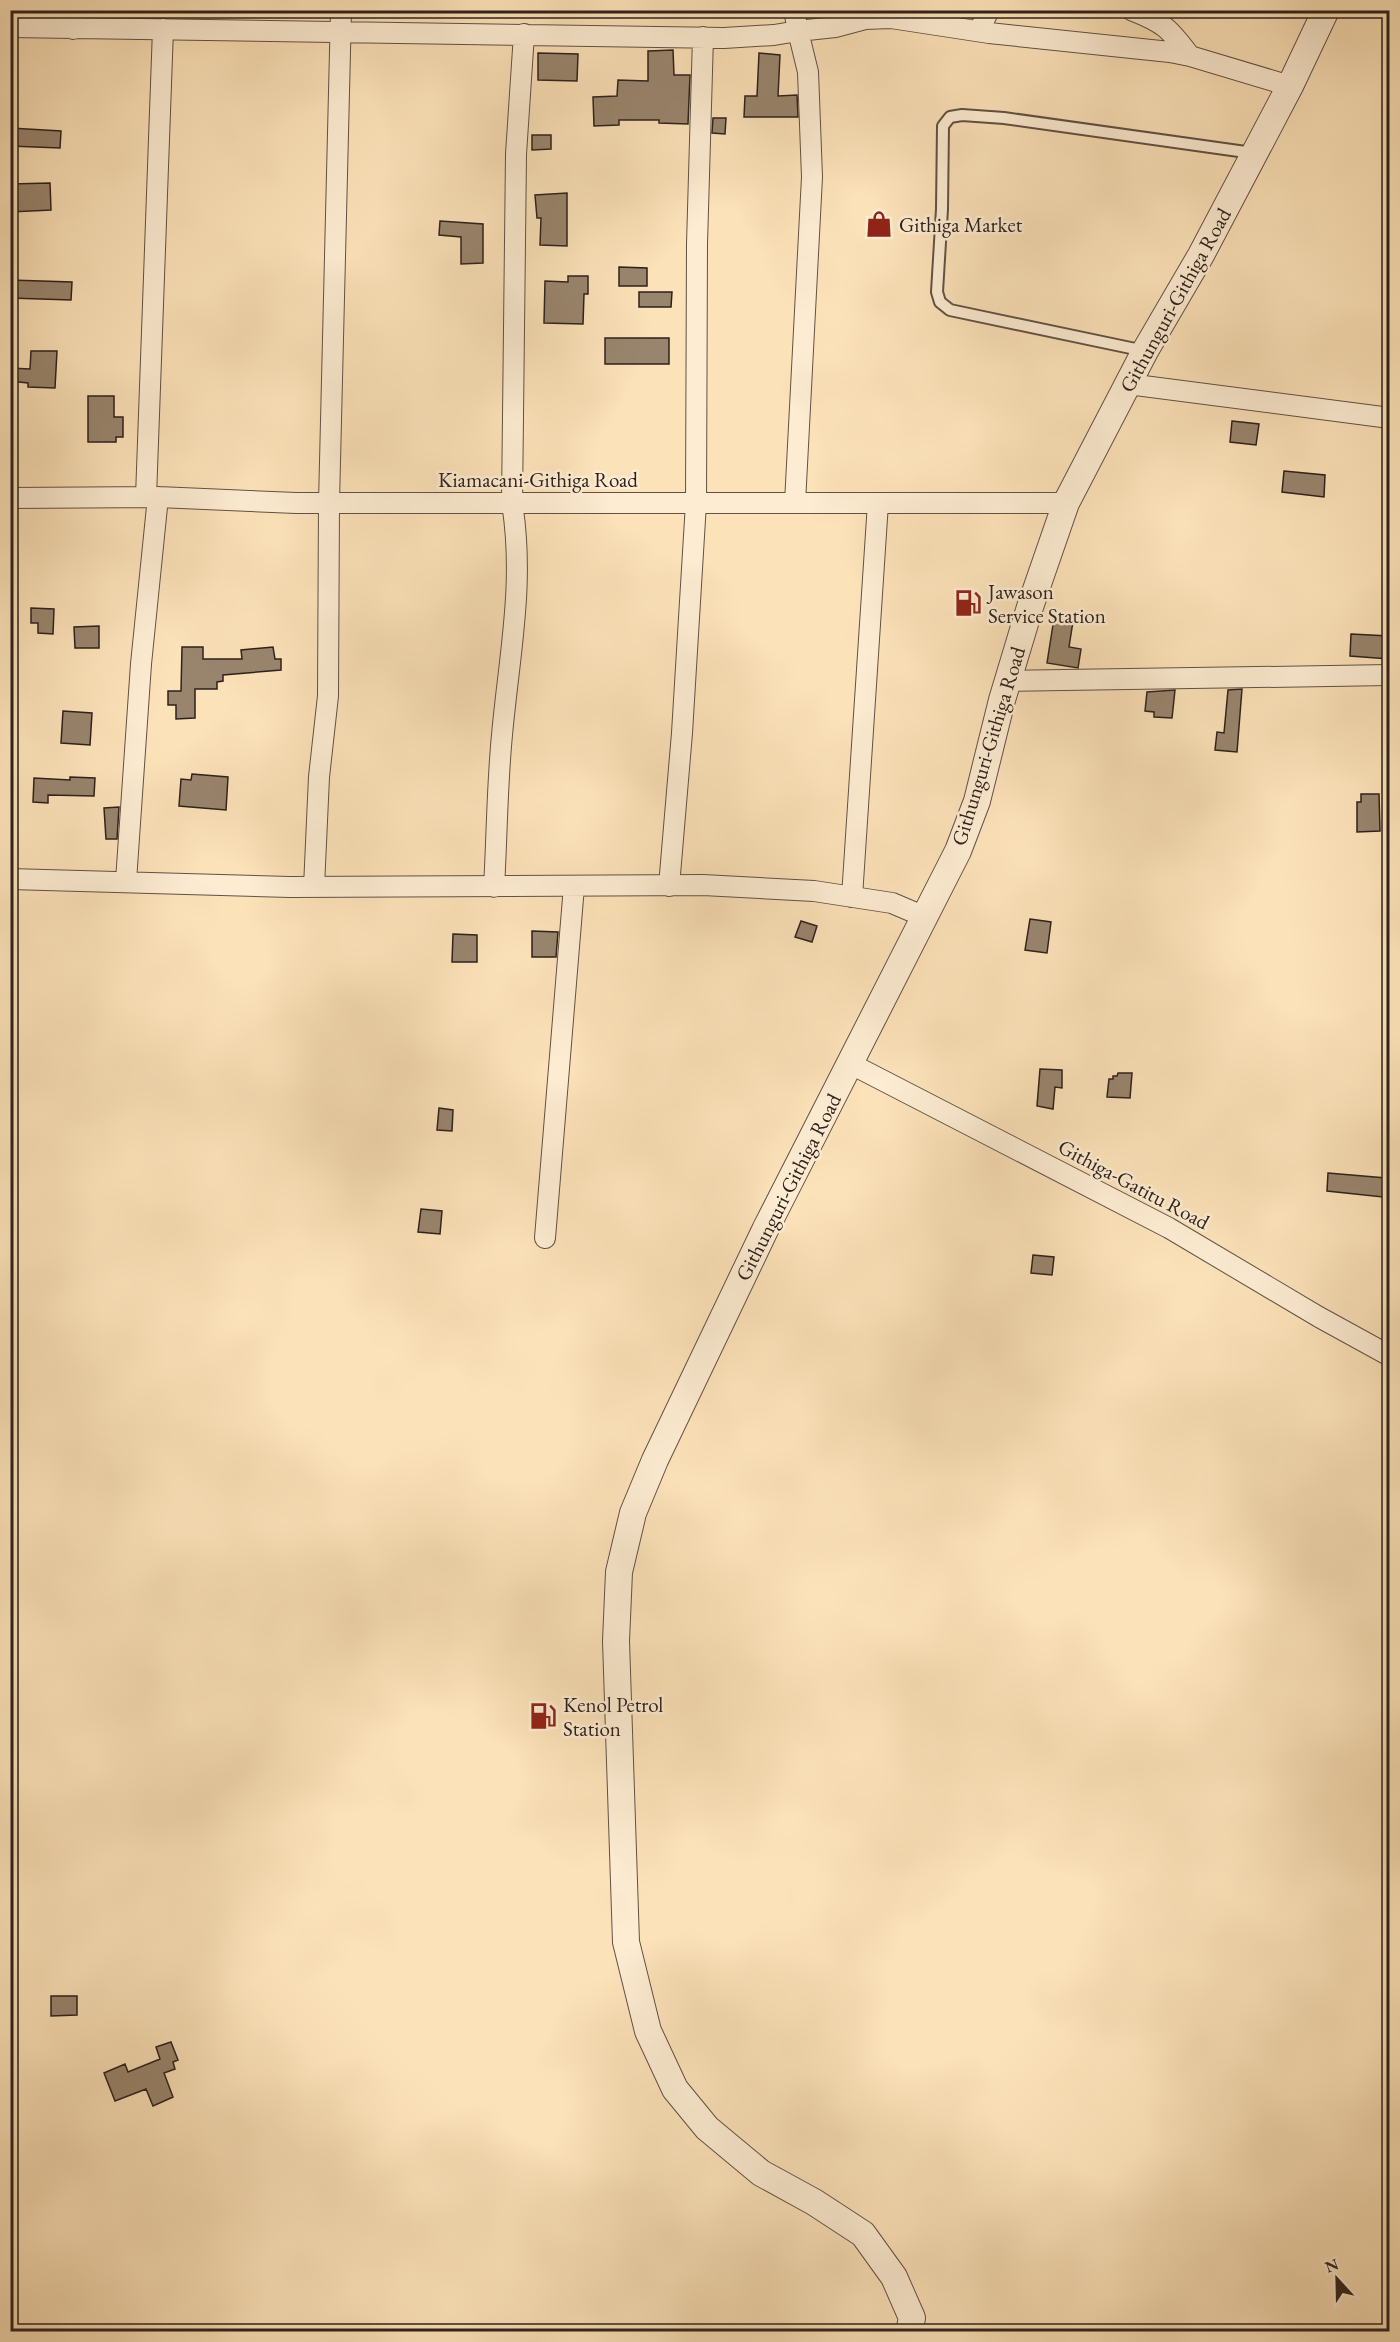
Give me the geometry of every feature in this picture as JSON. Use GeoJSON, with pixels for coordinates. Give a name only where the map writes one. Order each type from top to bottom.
{"type":"FeatureCollection","features":[{"type":"Feature","properties":{"kind":"street"},"geometry":{"type":"LineString","coordinates":[[314,887],[320,777],[328,696],[329,503],[341,10]]}},
{"type":"Feature","properties":{"kind":"street"},"geometry":{"type":"LineString","coordinates":[[794,10],[808,72],[812,177],[795,503]]}},
{"type":"Feature","properties":{"kind":"street"},"geometry":{"type":"LineString","coordinates":[[979,31],[989,10]]}},
{"type":"Feature","properties":{"kind":"street"},"geometry":{"type":"LineString","coordinates":[[1131,10],[1161,22],[1190,56]]}},
{"type":"Feature","properties":{"kind":"street","name":"Githunguri-Githiga Road"},"geometry":{"type":"LineString","coordinates":[[909,2331],[912,2318],[894,2277],[863,2234],[814,2202],[761,2173],[707,2128],[675,2089],[648,2031],[626,1942],[616,1641],[619,1572],[633,1513],[664,1440],[755,1251],[958,850],[977,801],[1007,681],[1066,503],[1145,351],[1201,255],[1290,86],[1326,10]]}},
{"type":"Feature","properties":{"kind":"street"},"geometry":{"type":"LineString","coordinates":[[10,27],[74,20],[163,29],[703,37],[774,35],[836,27],[865,19],[891,18],[979,31],[1190,56],[1290,86]]}},
{"type":"Feature","properties":{"kind":"street"},"geometry":{"type":"LineString","coordinates":[[126,881],[152,497],[163,29]]}},
{"type":"Feature","properties":{"kind":"street"},"geometry":{"type":"LineString","coordinates":[[494,887],[501,738],[519,583],[518,548],[512,503],[516,154],[524,34]]}},
{"type":"Feature","properties":{"kind":"street"},"geometry":{"type":"LineString","coordinates":[[669,886],[682,733],[696,503],[698,244],[703,37]]}},
{"type":"Feature","properties":{"kind":"street"},"geometry":{"type":"LineString","coordinates":[[1128,384],[1389,418]]}},
{"type":"Feature","properties":{"kind":"street","name":"Kiamacani-Githiga Road"},"geometry":{"type":"LineString","coordinates":[[10,498],[152,497],[329,503],[1066,503]]}},
{"type":"Feature","properties":{"kind":"street"},"geometry":{"type":"LineString","coordinates":[[852,897],[878,503]]}},
{"type":"Feature","properties":{"kind":"street"},"geometry":{"type":"LineString","coordinates":[[1007,681],[1389,675]]}},
{"type":"Feature","properties":{"kind":"street"},"geometry":{"type":"LineString","coordinates":[[10,879],[314,887],[669,886],[814,891],[892,903],[925,917]]}},
{"type":"Feature","properties":{"kind":"street"},"geometry":{"type":"LineString","coordinates":[[545,1238],[574,886]]}},
{"type":"Feature","properties":{"kind":"street","name":"Githiga-Gatitu Road"},"geometry":{"type":"LineString","coordinates":[[850,1064],[1169,1228],[1389,1356]]}},
{"type":"Feature","properties":{"kind":"lane"},"geometry":{"type":"LineString","coordinates":[[1145,351],[950,310],[940,302],[937,292],[942,208],[943,126],[950,117],[962,115],[1004,118],[1253,153]]}},
{"type":"Feature","properties":{"kind":"building"},"geometry":{"type":"Polygon","coordinates":[[[673,50],[674,75],[690,75],[688,124],[659,123],[659,120],[619,120],[619,125],[594,126],[593,97],[617,96],[618,80],[648,81],[648,51],[673,50]]]}},
{"type":"Feature","properties":{"kind":"building"},"geometry":{"type":"Polygon","coordinates":[[[538,53],[578,54],[577,81],[538,80],[538,53]]]}},
{"type":"Feature","properties":{"kind":"building"},"geometry":{"type":"Polygon","coordinates":[[[759,53],[780,55],[778,96],[797,95],[798,117],[744,117],[745,96],[757,96],[759,53]]]}},
{"type":"Feature","properties":{"kind":"building"},"geometry":{"type":"Polygon","coordinates":[[[713,118],[726,118],[725,134],[712,133],[713,118]]]}},
{"type":"Feature","properties":{"kind":"building"},"geometry":{"type":"Polygon","coordinates":[[[10,128],[61,131],[60,148],[10,146],[10,128]]]}},
{"type":"Feature","properties":{"kind":"building"},"geometry":{"type":"Polygon","coordinates":[[[532,135],[551,135],[551,149],[532,150],[532,135]]]}},
{"type":"Feature","properties":{"kind":"building"},"geometry":{"type":"Polygon","coordinates":[[[50,183],[51,210],[10,212],[10,184],[50,183]]]}},
{"type":"Feature","properties":{"kind":"building"},"geometry":{"type":"Polygon","coordinates":[[[567,193],[567,246],[540,245],[541,218],[537,218],[535,195],[567,193]]]}},
{"type":"Feature","properties":{"kind":"building"},"geometry":{"type":"Polygon","coordinates":[[[440,221],[483,224],[483,263],[461,264],[461,237],[439,235],[440,221]]]}},
{"type":"Feature","properties":{"kind":"building"},"geometry":{"type":"Polygon","coordinates":[[[619,267],[647,268],[647,286],[619,286],[619,267]]]}},
{"type":"Feature","properties":{"kind":"building"},"geometry":{"type":"Polygon","coordinates":[[[568,276],[588,276],[588,294],[584,294],[583,324],[544,323],[545,281],[568,282],[568,276]]]}},
{"type":"Feature","properties":{"kind":"building"},"geometry":{"type":"Polygon","coordinates":[[[10,280],[72,282],[71,300],[10,298],[10,280]]]}},
{"type":"Feature","properties":{"kind":"building"},"geometry":{"type":"Polygon","coordinates":[[[639,292],[672,292],[671,307],[639,307],[639,292]]]}},
{"type":"Feature","properties":{"kind":"building"},"geometry":{"type":"Polygon","coordinates":[[[605,338],[669,338],[669,364],[605,364],[605,338]]]}},
{"type":"Feature","properties":{"kind":"building"},"geometry":{"type":"Polygon","coordinates":[[[31,351],[57,351],[55,388],[28,387],[28,383],[10,381],[10,368],[30,369],[31,351]]]}},
{"type":"Feature","properties":{"kind":"building"},"geometry":{"type":"Polygon","coordinates":[[[88,396],[114,396],[114,417],[123,417],[123,437],[116,437],[116,442],[88,442],[88,396]]]}},
{"type":"Feature","properties":{"kind":"building"},"geometry":{"type":"Polygon","coordinates":[[[1232,421],[1259,424],[1256,445],[1230,442],[1232,421]]]}},
{"type":"Feature","properties":{"kind":"building"},"geometry":{"type":"Polygon","coordinates":[[[1284,471],[1325,475],[1324,497],[1282,492],[1284,471]]]}},
{"type":"Feature","properties":{"kind":"building"},"geometry":{"type":"Polygon","coordinates":[[[31,608],[54,609],[53,634],[38,633],[38,623],[31,623],[31,608]]]}},
{"type":"Feature","properties":{"kind":"building"},"geometry":{"type":"Polygon","coordinates":[[[1055,612],[1074,615],[1069,647],[1081,649],[1078,668],[1047,663],[1055,612]]]}},
{"type":"Feature","properties":{"kind":"building"},"geometry":{"type":"Polygon","coordinates":[[[99,626],[99,648],[75,648],[74,627],[99,626]]]}},
{"type":"Feature","properties":{"kind":"building"},"geometry":{"type":"Polygon","coordinates":[[[1351,634],[1389,636],[1389,659],[1350,656],[1351,634]]]}},
{"type":"Feature","properties":{"kind":"building"},"geometry":{"type":"Polygon","coordinates":[[[182,647],[203,647],[203,659],[242,659],[241,650],[273,647],[275,659],[281,659],[281,670],[223,675],[223,681],[217,682],[217,689],[195,689],[195,718],[176,719],[176,705],[168,705],[168,691],[181,691],[182,647]]]}},
{"type":"Feature","properties":{"kind":"building"},"geometry":{"type":"Polygon","coordinates":[[[1242,689],[1237,752],[1215,750],[1217,732],[1224,733],[1228,690],[1242,689]]]}},
{"type":"Feature","properties":{"kind":"building"},"geometry":{"type":"Polygon","coordinates":[[[1175,690],[1172,718],[1154,717],[1154,712],[1145,711],[1147,692],[1175,690]]]}},
{"type":"Feature","properties":{"kind":"building"},"geometry":{"type":"Polygon","coordinates":[[[63,711],[92,713],[90,745],[61,743],[63,711]]]}},
{"type":"Feature","properties":{"kind":"building"},"geometry":{"type":"Polygon","coordinates":[[[192,774],[228,777],[226,810],[179,806],[181,779],[191,780],[192,774]]]}},
{"type":"Feature","properties":{"kind":"building"},"geometry":{"type":"Polygon","coordinates":[[[70,777],[95,778],[94,796],[48,795],[48,803],[33,802],[34,778],[70,780],[70,777]]]}},
{"type":"Feature","properties":{"kind":"building"},"geometry":{"type":"Polygon","coordinates":[[[1361,794],[1379,794],[1380,831],[1357,832],[1357,802],[1361,802],[1361,794]]]}},
{"type":"Feature","properties":{"kind":"building"},"geometry":{"type":"Polygon","coordinates":[[[119,807],[117,839],[106,839],[104,808],[119,807]]]}},
{"type":"Feature","properties":{"kind":"building"},"geometry":{"type":"Polygon","coordinates":[[[1030,919],[1051,922],[1047,953],[1025,950],[1030,919]]]}},
{"type":"Feature","properties":{"kind":"building"},"geometry":{"type":"Polygon","coordinates":[[[801,921],[817,926],[812,942],[795,937],[801,921]]]}},
{"type":"Feature","properties":{"kind":"building"},"geometry":{"type":"Polygon","coordinates":[[[532,931],[558,932],[556,957],[532,957],[532,931]]]}},
{"type":"Feature","properties":{"kind":"building"},"geometry":{"type":"Polygon","coordinates":[[[453,934],[477,935],[477,962],[452,962],[453,934]]]}},
{"type":"Feature","properties":{"kind":"building"},"geometry":{"type":"Polygon","coordinates":[[[1040,1069],[1062,1070],[1062,1088],[1055,1087],[1053,1109],[1037,1106],[1040,1069]]]}},
{"type":"Feature","properties":{"kind":"building"},"geometry":{"type":"Polygon","coordinates":[[[1118,1073],[1132,1073],[1130,1098],[1107,1097],[1109,1079],[1113,1079],[1113,1076],[1117,1076],[1118,1073]]]}},
{"type":"Feature","properties":{"kind":"building"},"geometry":{"type":"Polygon","coordinates":[[[439,1108],[453,1110],[452,1131],[437,1130],[439,1108]]]}},
{"type":"Feature","properties":{"kind":"building"},"geometry":{"type":"Polygon","coordinates":[[[1328,1173],[1386,1178],[1383,1197],[1327,1191],[1328,1173]]]}},
{"type":"Feature","properties":{"kind":"building"},"geometry":{"type":"Polygon","coordinates":[[[421,1209],[442,1211],[440,1234],[418,1232],[421,1209]]]}},
{"type":"Feature","properties":{"kind":"building"},"geometry":{"type":"Polygon","coordinates":[[[1033,1255],[1054,1257],[1052,1275],[1031,1273],[1033,1255]]]}},
{"type":"Feature","properties":{"kind":"building"},"geometry":{"type":"Polygon","coordinates":[[[51,1996],[77,1996],[77,2015],[51,2016],[51,1996]]]}},
{"type":"Feature","properties":{"kind":"building"},"geometry":{"type":"Polygon","coordinates":[[[171,2042],[178,2060],[173,2062],[175,2069],[164,2073],[173,2097],[153,2106],[146,2089],[115,2101],[104,2073],[125,2064],[128,2072],[160,2059],[156,2047],[171,2042]]]}},
{"type":"Feature","properties":{"kind":"place","name":"Githiga Market"},"geometry":{"type":"Point","coordinates":[879,224]}},
{"type":"Feature","properties":{"kind":"place","name":"Jawason Service Station"},"geometry":{"type":"Point","coordinates":[968,603]}},
{"type":"Feature","properties":{"kind":"place","name":"Kenol Petrol Station"},"geometry":{"type":"Point","coordinates":[543,1716]}}]}
